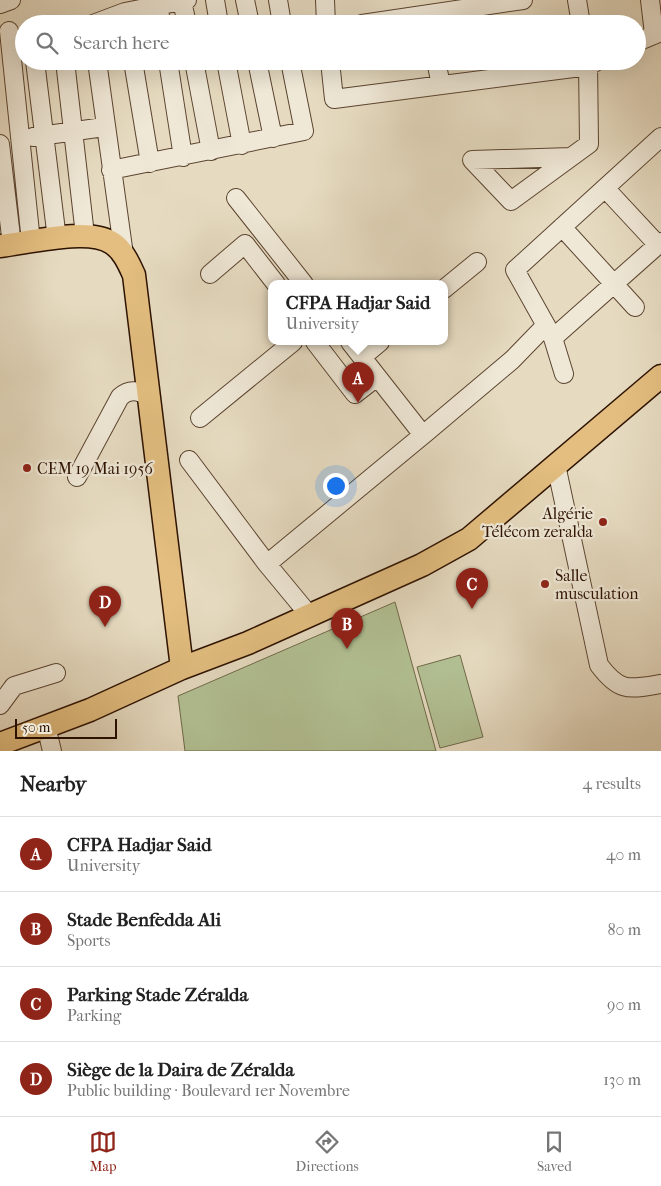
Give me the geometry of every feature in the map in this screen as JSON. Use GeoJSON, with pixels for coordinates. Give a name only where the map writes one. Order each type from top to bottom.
{"type":"FeatureCollection","features":[{"type":"Feature","properties":{"kind":"main road"},"geometry":{"type":"LineString","coordinates":[[14,244],[85,235],[112,242],[124,255],[134,275],[182,668]]}},
{"type":"Feature","properties":{"kind":"main road"},"geometry":{"type":"LineString","coordinates":[[0,744],[310,616],[422,565],[469,539],[661,376]]}},
{"type":"Feature","properties":{"kind":"street"},"geometry":{"type":"LineString","coordinates":[[0,4],[11,0]]}},
{"type":"Feature","properties":{"kind":"street"},"geometry":{"type":"LineString","coordinates":[[132,15],[158,3],[185,0],[186,15]]}},
{"type":"Feature","properties":{"kind":"street"},"geometry":{"type":"LineString","coordinates":[[215,0],[218,15]]}},
{"type":"Feature","properties":{"kind":"street"},"geometry":{"type":"LineString","coordinates":[[245,0],[248,15]]}},
{"type":"Feature","properties":{"kind":"street"},"geometry":{"type":"LineString","coordinates":[[278,0],[280,15]]}},
{"type":"Feature","properties":{"kind":"street"},"geometry":{"type":"LineString","coordinates":[[325,0],[326,15]]}},
{"type":"Feature","properties":{"kind":"street"},"geometry":{"type":"LineString","coordinates":[[427,13],[523,0]]}},
{"type":"Feature","properties":{"kind":"street"},"geometry":{"type":"LineString","coordinates":[[577,0],[580,15]]}},
{"type":"Feature","properties":{"kind":"street"},"geometry":{"type":"LineString","coordinates":[[646,38],[658,33],[650,0]]}},
{"type":"Feature","properties":{"kind":"street"},"geometry":{"type":"LineString","coordinates":[[11,31],[20,140],[14,244]]}},
{"type":"Feature","properties":{"kind":"street"},"geometry":{"type":"LineString","coordinates":[[36,70],[57,239]]}},
{"type":"Feature","properties":{"kind":"street"},"geometry":{"type":"LineString","coordinates":[[66,70],[85,235]]}},
{"type":"Feature","properties":{"kind":"street"},"geometry":{"type":"LineString","coordinates":[[97,70],[124,255]]}},
{"type":"Feature","properties":{"kind":"street"},"geometry":{"type":"LineString","coordinates":[[134,70],[150,163]]}},
{"type":"Feature","properties":{"kind":"street"},"geometry":{"type":"LineString","coordinates":[[169,70],[183,157]]}},
{"type":"Feature","properties":{"kind":"street"},"geometry":{"type":"LineString","coordinates":[[196,70],[211,151]]}},
{"type":"Feature","properties":{"kind":"street"},"geometry":{"type":"LineString","coordinates":[[228,70],[242,144]]}},
{"type":"Feature","properties":{"kind":"street"},"geometry":{"type":"LineString","coordinates":[[259,70],[273,138]]}},
{"type":"Feature","properties":{"kind":"street"},"geometry":{"type":"LineString","coordinates":[[111,170],[183,157],[304,131],[292,70]]}},
{"type":"Feature","properties":{"kind":"street"},"geometry":{"type":"LineString","coordinates":[[331,70],[334,99],[543,70]]}},
{"type":"Feature","properties":{"kind":"street"},"geometry":{"type":"LineString","coordinates":[[438,70],[441,85]]}},
{"type":"Feature","properties":{"kind":"street"},"geometry":{"type":"LineString","coordinates":[[571,157],[472,160],[511,201],[589,144],[591,70]]}},
{"type":"Feature","properties":{"kind":"street"},"geometry":{"type":"LineString","coordinates":[[20,140],[104,127]]}},
{"type":"Feature","properties":{"kind":"street"},"geometry":{"type":"LineString","coordinates":[[564,374],[550,332],[515,270],[661,137]]}},
{"type":"Feature","properties":{"kind":"street"},"geometry":{"type":"LineString","coordinates":[[0,144],[14,244]]}},
{"type":"Feature","properties":{"kind":"street"},"geometry":{"type":"LineString","coordinates":[[267,564],[512,360],[614,285],[659,243],[605,188]]}},
{"type":"Feature","properties":{"kind":"street"},"geometry":{"type":"LineString","coordinates":[[236,198],[295,280]]}},
{"type":"Feature","properties":{"kind":"street"},"geometry":{"type":"LineString","coordinates":[[562,227],[635,307]]}},
{"type":"Feature","properties":{"kind":"street"},"geometry":{"type":"LineString","coordinates":[[210,274],[245,244],[273,280]]}},
{"type":"Feature","properties":{"kind":"street"},"geometry":{"type":"LineString","coordinates":[[448,286],[477,262]]}},
{"type":"Feature","properties":{"kind":"street"},"geometry":{"type":"LineString","coordinates":[[200,418],[288,345]]}},
{"type":"Feature","properties":{"kind":"street"},"geometry":{"type":"LineString","coordinates":[[317,345],[355,394],[377,377]]}},
{"type":"Feature","properties":{"kind":"street"},"geometry":{"type":"LineString","coordinates":[[352,345],[423,435]]}},
{"type":"Feature","properties":{"kind":"street"},"geometry":{"type":"LineString","coordinates":[[362,357],[376,345]]}},
{"type":"Feature","properties":{"kind":"street"},"geometry":{"type":"LineString","coordinates":[[77,477],[120,397],[130,391],[137,390],[149,396]]}},
{"type":"Feature","properties":{"kind":"street"},"geometry":{"type":"LineString","coordinates":[[189,460],[267,564],[310,616]]}},
{"type":"Feature","properties":{"kind":"street"},"geometry":{"type":"LineString","coordinates":[[556,464],[599,665],[614,683],[635,688],[661,684]]}},
{"type":"Feature","properties":{"kind":"street"},"geometry":{"type":"LineString","coordinates":[[0,705],[14,686],[56,673]]}},
{"type":"Feature","properties":{"kind":"street"},"geometry":{"type":"LineString","coordinates":[[46,726],[52,751]]}},
{"type":"Feature","properties":{"kind":"green space"},"geometry":{"type":"Polygon","coordinates":[[[395,602],[436,751],[185,751],[178,696],[395,602]]]}},
{"type":"Feature","properties":{"kind":"green space"},"geometry":{"type":"Polygon","coordinates":[[[460,655],[483,737],[440,748],[417,667],[460,655]]]}},
{"type":"Feature","properties":{"kind":"place","name":"CFPA Hadjar Said"},"geometry":{"type":"Point","coordinates":[358,403]}},
{"type":"Feature","properties":{"kind":"place","name":"CEM 19 Mai 1956"},"geometry":{"type":"Point","coordinates":[27,468]}},
{"type":"Feature","properties":{"kind":"place","name":"Algérie Télécom zeralda"},"geometry":{"type":"Point","coordinates":[603,522]}},
{"type":"Feature","properties":{"kind":"place","name":"Salle musculation"},"geometry":{"type":"Point","coordinates":[545,584]}},
{"type":"Feature","properties":{"kind":"place","name":"Parking Stade Zéralda"},"geometry":{"type":"Point","coordinates":[472,609]}},
{"type":"Feature","properties":{"kind":"place","name":"Siège de la Daira de Zéralda"},"geometry":{"type":"Point","coordinates":[105,627]}},
{"type":"Feature","properties":{"kind":"place","name":"Stade Benfedda Ali"},"geometry":{"type":"Point","coordinates":[347,649]}}]}
